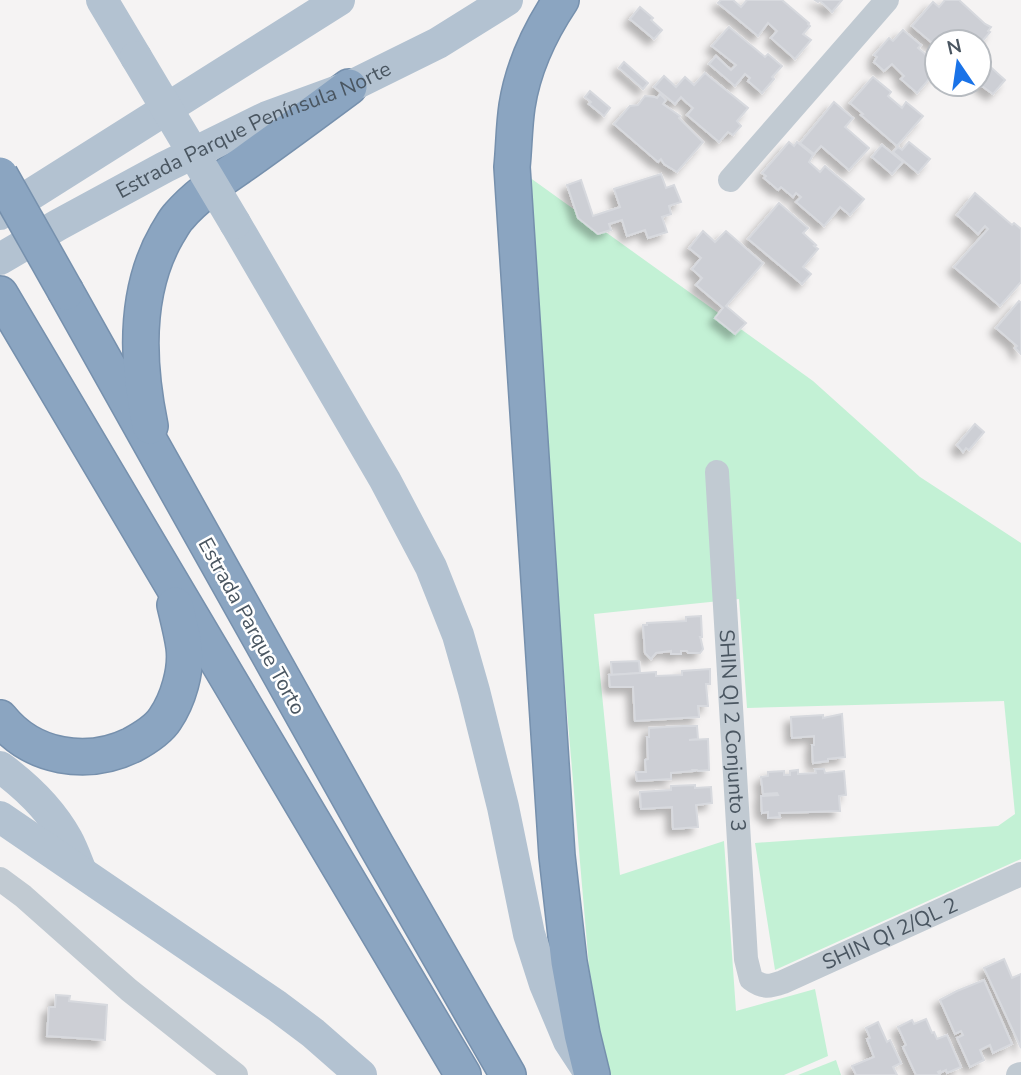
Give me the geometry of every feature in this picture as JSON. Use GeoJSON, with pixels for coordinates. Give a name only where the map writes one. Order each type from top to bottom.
{"type":"FeatureCollection","features":[{"type":"Feature","properties":{"kind":"highway"},"geometry":{"type":"LineString","coordinates":[[561,0],[540,35],[522,80],[516,108],[512,167],[557,856],[569,962],[592,1074]]}},
{"type":"Feature","properties":{"kind":"highway"},"geometry":{"type":"LineString","coordinates":[[155,454],[144,397],[142,308],[148,277],[161,244],[177,218],[201,194],[349,88]]}},
{"type":"Feature","properties":{"kind":"highway","name":"Estrada Parque Torto"},"geometry":{"type":"LineString","coordinates":[[0,175],[155,454],[508,1075]]}},
{"type":"Feature","properties":{"kind":"highway","name":"Estrada Parque Torto"},"geometry":{"type":"LineString","coordinates":[[8,308],[463,1075]]}},
{"type":"Feature","properties":{"kind":"highway"},"geometry":{"type":"LineString","coordinates":[[0,718],[24,741],[53,754],[84,758],[116,753],[143,740],[164,722],[176,698],[182,673],[184,649],[169,578]]}},
{"type":"Feature","properties":{"kind":"highway"},"geometry":{"type":"LineString","coordinates":[[439,1035],[443,1075]]}},
{"type":"Feature","properties":{"kind":"main road"},"geometry":{"type":"LineString","coordinates":[[103,0],[385,480],[431,567],[458,635],[474,691],[503,807],[529,934],[545,984],[569,1041],[592,1074]]}},
{"type":"Feature","properties":{"kind":"main road"},"geometry":{"type":"LineString","coordinates":[[0,214],[339,0]]}},
{"type":"Feature","properties":{"kind":"main road","name":"Estrada Parque Península Norte"},"geometry":{"type":"LineString","coordinates":[[0,259],[176,161],[267,117],[349,88],[438,43],[507,0]]}},
{"type":"Feature","properties":{"kind":"main road"},"geometry":{"type":"LineString","coordinates":[[0,767],[18,780],[54,820],[67,839],[82,872]]}},
{"type":"Feature","properties":{"kind":"main road"},"geometry":{"type":"LineString","coordinates":[[0,817],[277,1006],[361,1075]]}},
{"type":"Feature","properties":{"kind":"street"},"geometry":{"type":"LineString","coordinates":[[730,180],[887,0]]}},
{"type":"Feature","properties":{"kind":"street","name":"SHIN QI 2 Conjunto 3"},"geometry":{"type":"LineString","coordinates":[[718,472],[746,959],[751,979],[758,984]]}},
{"type":"Feature","properties":{"kind":"street","name":"SHIN QI 2/QL 2"},"geometry":{"type":"LineString","coordinates":[[758,984],[770,987],[801,975],[1021,874]]}},
{"type":"Feature","properties":{"kind":"street"},"geometry":{"type":"LineString","coordinates":[[0,879],[23,896],[129,990],[236,1075]]}},
{"type":"Feature","properties":{"kind":"green space"},"geometry":{"type":"Polygon","coordinates":[[[529,177],[813,381],[920,477],[1021,543],[1021,859],[775,970],[755,843],[998,826],[1015,814],[1004,701],[747,708],[739,599],[594,614],[620,875],[724,841],[736,1011],[815,989],[828,1056],[784,1075],[610,1075],[596,1048],[559,618],[529,177]]]}},
{"type":"Feature","properties":{"kind":"green space"},"geometry":{"type":"Polygon","coordinates":[[[836,1060],[841,1075],[798,1075],[836,1060]]]}},
{"type":"Feature","properties":{"kind":"building"},"geometry":{"type":"Polygon","coordinates":[[[721,0],[733,0],[741,7],[747,0],[782,0],[809,23],[810,26],[803,34],[811,40],[795,59],[771,38],[777,31],[768,23],[758,36],[718,3],[721,0]]]}},
{"type":"Feature","properties":{"kind":"building"},"geometry":{"type":"Polygon","coordinates":[[[819,0],[842,0],[832,12],[819,0]]]}},
{"type":"Feature","properties":{"kind":"building"},"geometry":{"type":"Polygon","coordinates":[[[945,0],[959,0],[991,27],[923,28],[923,35],[912,26],[933,2],[939,7],[945,0]]]}},
{"type":"Feature","properties":{"kind":"building"},"geometry":{"type":"Polygon","coordinates":[[[640,7],[662,30],[654,39],[630,19],[640,7]]]}},
{"type":"Feature","properties":{"kind":"building"},"geometry":{"type":"Polygon","coordinates":[[[729,27],[765,57],[768,54],[782,66],[762,93],[748,81],[750,78],[745,74],[735,86],[709,64],[716,56],[731,70],[736,65],[712,46],[729,27]]]}},
{"type":"Feature","properties":{"kind":"building"},"geometry":{"type":"Polygon","coordinates":[[[903,30],[921,45],[918,48],[923,52],[923,86],[917,93],[901,79],[904,76],[892,64],[884,71],[874,62],[877,57],[874,55],[889,38],[893,41],[903,30]]]}},
{"type":"Feature","properties":{"kind":"building"},"geometry":{"type":"Polygon","coordinates":[[[624,62],[648,83],[643,89],[619,68],[624,62]]]}},
{"type":"Feature","properties":{"kind":"building"},"geometry":{"type":"Polygon","coordinates":[[[993,69],[1005,80],[993,94],[993,69]]]}},
{"type":"Feature","properties":{"kind":"building"},"geometry":{"type":"Polygon","coordinates":[[[705,73],[748,108],[737,121],[741,126],[733,135],[728,132],[719,142],[687,115],[693,108],[681,97],[675,104],[654,87],[664,76],[676,87],[685,77],[694,85],[705,73]]]}},
{"type":"Feature","properties":{"kind":"building"},"geometry":{"type":"Polygon","coordinates":[[[873,77],[891,92],[888,96],[902,108],[906,102],[923,116],[897,146],[850,103],[873,77]]]}},
{"type":"Feature","properties":{"kind":"building"},"geometry":{"type":"Polygon","coordinates":[[[590,91],[610,108],[604,116],[589,104],[591,102],[585,97],[590,91]]]}},
{"type":"Feature","properties":{"kind":"building"},"geometry":{"type":"Polygon","coordinates":[[[660,94],[666,100],[663,104],[680,116],[703,142],[677,172],[661,159],[658,162],[614,124],[630,106],[638,105],[645,96],[657,98],[660,94]]]}},
{"type":"Feature","properties":{"kind":"building"},"geometry":{"type":"Polygon","coordinates":[[[834,102],[853,118],[845,127],[869,148],[849,170],[821,146],[814,154],[800,143],[834,102]]]}},
{"type":"Feature","properties":{"kind":"building"},"geometry":{"type":"Polygon","coordinates":[[[789,142],[794,146],[797,142],[813,155],[809,162],[820,172],[825,166],[864,199],[850,215],[840,207],[824,226],[796,202],[801,197],[796,193],[793,197],[781,187],[778,190],[764,178],[766,176],[762,173],[789,142]]]}},
{"type":"Feature","properties":{"kind":"building"},"geometry":{"type":"Polygon","coordinates":[[[909,142],[930,159],[918,173],[893,152],[898,147],[902,150],[909,142]]]}},
{"type":"Feature","properties":{"kind":"building"},"geometry":{"type":"Polygon","coordinates":[[[882,145],[903,162],[892,174],[872,157],[882,145]]]}},
{"type":"Feature","properties":{"kind":"building"},"geometry":{"type":"Polygon","coordinates":[[[661,174],[666,188],[674,185],[681,202],[669,206],[671,214],[662,217],[667,232],[648,238],[645,230],[627,236],[622,220],[609,224],[611,230],[598,234],[578,218],[567,185],[581,180],[593,216],[620,207],[614,189],[661,174]]]}},
{"type":"Feature","properties":{"kind":"building"},"geometry":{"type":"Polygon","coordinates":[[[975,193],[1012,225],[1014,223],[1021,229],[1021,282],[1000,306],[954,267],[988,229],[985,226],[978,234],[957,215],[975,193]]]}},
{"type":"Feature","properties":{"kind":"building"},"geometry":{"type":"Polygon","coordinates":[[[779,203],[808,228],[803,233],[818,249],[803,267],[811,274],[802,284],[748,239],[779,203]]]}},
{"type":"Feature","properties":{"kind":"building"},"geometry":{"type":"Polygon","coordinates":[[[703,231],[715,242],[726,231],[763,263],[726,306],[746,323],[735,334],[715,318],[723,308],[696,285],[702,278],[692,269],[701,258],[689,248],[703,231]]]}},
{"type":"Feature","properties":{"kind":"building"},"geometry":{"type":"Polygon","coordinates":[[[1019,301],[1021,354],[1015,348],[1017,346],[996,328],[1019,301]]]}},
{"type":"Feature","properties":{"kind":"building"},"geometry":{"type":"Polygon","coordinates":[[[975,424],[984,432],[969,450],[966,448],[963,452],[957,445],[975,424]]]}},
{"type":"Feature","properties":{"kind":"building"},"geometry":{"type":"Polygon","coordinates":[[[701,616],[700,637],[703,649],[700,653],[681,651],[681,654],[671,654],[671,651],[656,653],[651,659],[645,653],[643,625],[686,621],[686,617],[701,616]]]}},
{"type":"Feature","properties":{"kind":"building"},"geometry":{"type":"Polygon","coordinates":[[[639,661],[640,673],[612,675],[611,662],[639,661]]]}},
{"type":"Feature","properties":{"kind":"building"},"geometry":{"type":"Polygon","coordinates":[[[710,669],[710,684],[706,684],[708,706],[698,706],[699,717],[635,721],[633,687],[610,687],[609,675],[656,672],[656,676],[682,675],[682,671],[710,669]]]}},
{"type":"Feature","properties":{"kind":"building"},"geometry":{"type":"Polygon","coordinates":[[[842,714],[845,757],[813,763],[814,736],[792,738],[791,717],[823,715],[823,718],[842,714]]]}},
{"type":"Feature","properties":{"kind":"building"},"geometry":{"type":"Polygon","coordinates":[[[697,726],[698,739],[689,740],[708,739],[709,770],[671,773],[671,779],[637,781],[636,772],[646,772],[649,728],[697,726]]]}},
{"type":"Feature","properties":{"kind":"building"},"geometry":{"type":"Polygon","coordinates":[[[815,769],[824,769],[825,773],[844,771],[846,795],[839,796],[840,811],[779,813],[780,817],[768,818],[768,812],[762,813],[761,796],[778,795],[763,794],[761,777],[768,776],[768,772],[784,771],[784,775],[798,770],[798,774],[816,773],[815,769]]]}},
{"type":"Feature","properties":{"kind":"building"},"geometry":{"type":"Polygon","coordinates":[[[695,785],[695,788],[711,787],[712,803],[696,805],[698,827],[673,829],[672,807],[641,809],[640,792],[695,785]]]}},
{"type":"Feature","properties":{"kind":"building"},"geometry":{"type":"Polygon","coordinates":[[[1004,959],[1012,978],[1021,974],[1021,1048],[984,968],[1004,959]]]}},
{"type":"Feature","properties":{"kind":"building"},"geometry":{"type":"Polygon","coordinates":[[[984,980],[1012,1044],[993,1053],[990,1045],[980,1050],[984,1060],[970,1067],[957,1038],[963,1035],[961,1031],[955,1034],[940,1000],[984,980]]]}},
{"type":"Feature","properties":{"kind":"building"},"geometry":{"type":"Polygon","coordinates":[[[56,995],[70,996],[69,1001],[107,1005],[105,1040],[47,1036],[49,1007],[55,1007],[56,995]]]}},
{"type":"Feature","properties":{"kind":"building"},"geometry":{"type":"Polygon","coordinates":[[[926,1019],[937,1039],[947,1035],[961,1067],[947,1073],[946,1070],[940,1071],[938,1072],[940,1075],[916,1075],[903,1047],[906,1045],[898,1027],[912,1020],[914,1024],[926,1019]]]}},
{"type":"Feature","properties":{"kind":"building"},"geometry":{"type":"Polygon","coordinates":[[[878,1022],[901,1063],[893,1067],[897,1075],[856,1075],[852,1066],[874,1057],[866,1028],[878,1022]]]}}]}
